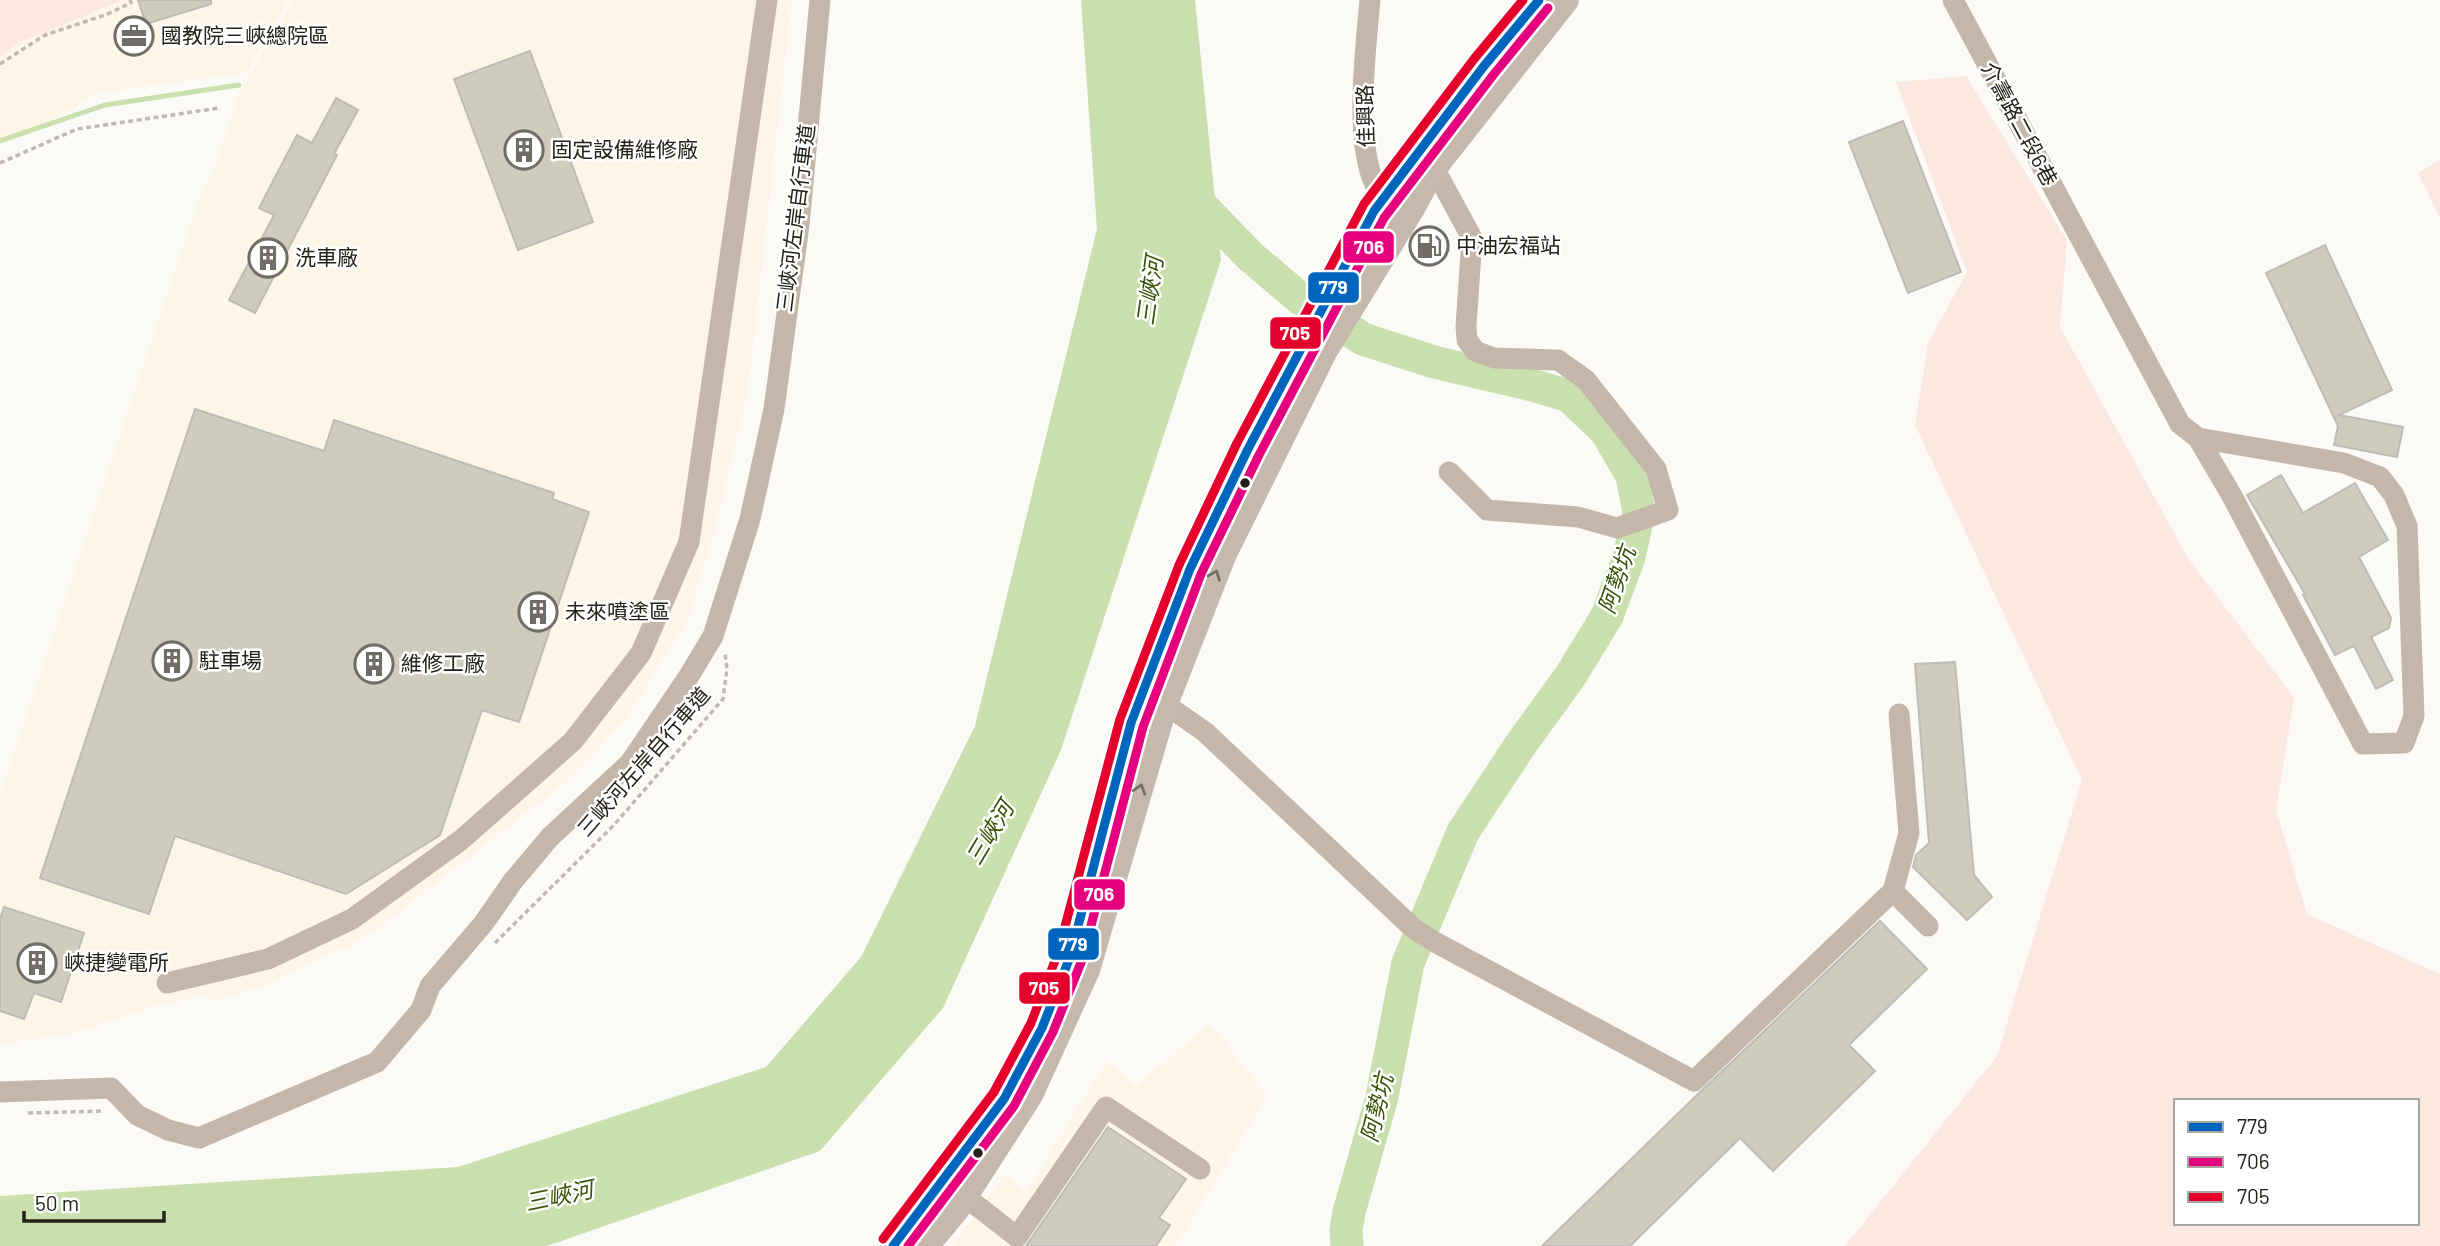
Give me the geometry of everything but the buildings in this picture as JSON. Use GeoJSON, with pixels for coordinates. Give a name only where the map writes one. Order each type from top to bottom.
{"type":"FeatureCollection","features":[{"type":"Feature","properties":{"kind":"main road"},"geometry":{"type":"LineString","coordinates":[[926,1246],[964,1198],[1030,1096],[1087,970],[1153,700],[1223,556],[1315,346],[1349,258],[1383,197],[1484,66],[1539,0]]}},
{"type":"Feature","properties":{"kind":"main road"},"geometry":{"type":"LineString","coordinates":[[1315,346],[1367,282],[1434,168],[1566,0]]}},
{"type":"Feature","properties":{"kind":"main road"},"geometry":{"type":"LineString","coordinates":[[893,1246],[1004,1099],[1042,1028],[1070,957],[1131,723],[1153,700]]}},
{"type":"Feature","properties":{"kind":"street"},"geometry":{"type":"LineString","coordinates":[[167,984],[268,960],[352,919],[461,840],[573,741],[641,653],[689,542],[767,0]]}},
{"type":"Feature","properties":{"kind":"street"},"geometry":{"type":"LineString","coordinates":[[0,1092],[111,1088],[137,1115],[168,1129],[199,1138],[377,1062],[421,1010],[430,986],[483,924],[513,881],[550,837],[630,763],[713,636],[750,519],[775,409],[799,225],[820,0]]}},
{"type":"Feature","properties":{"kind":"street","name":"佳興路"},"geometry":{"type":"LineString","coordinates":[[1370,0],[1363,115],[1369,169],[1383,197]]}},
{"type":"Feature","properties":{"kind":"street","name":"介壽路二段6巷"},"geometry":{"type":"LineString","coordinates":[[1953,0],[2180,424],[2198,438],[2232,496],[2363,744],[2404,743],[2414,716],[2407,526],[2395,495],[2380,477],[2344,463],[2198,438]]}},
{"type":"Feature","properties":{"kind":"street"},"geometry":{"type":"LineString","coordinates":[[1434,168],[1472,238],[1467,340],[1475,351],[1494,358],[1558,360],[1586,380],[1656,468],[1668,510],[1617,528],[1578,517],[1487,510],[1449,472]]}},
{"type":"Feature","properties":{"kind":"street"},"geometry":{"type":"LineString","coordinates":[[1383,197],[1411,210]]}},
{"type":"Feature","properties":{"kind":"street"},"geometry":{"type":"LineString","coordinates":[[1153,700],[1205,732],[1413,928],[1433,942],[1694,1081],[1892,891],[1909,833],[1899,714]]}},
{"type":"Feature","properties":{"kind":"street"},"geometry":{"type":"LineString","coordinates":[[1892,891],[1928,926]]}},
{"type":"Feature","properties":{"kind":"street"},"geometry":{"type":"LineString","coordinates":[[964,1198],[1017,1237],[1106,1107],[1200,1169]]}},
{"type":"Feature","properties":{"kind":"path"},"geometry":{"type":"LineString","coordinates":[[0,64],[45,35],[104,15],[131,3],[130,0]]}},
{"type":"Feature","properties":{"kind":"path"},"geometry":{"type":"LineString","coordinates":[[0,163],[77,129],[219,108]]}},
{"type":"Feature","properties":{"kind":"path","name":"三峽河左岸自行車道"},"geometry":{"type":"LineString","coordinates":[[491,947],[614,825],[723,699],[727,669],[725,647]]}},
{"type":"Feature","properties":{"kind":"path"},"geometry":{"type":"LineString","coordinates":[[26,1113],[104,1111],[113,1116]]}},
{"type":"Feature","properties":{"kind":"shaded area","name":"國教院三峽總院區"},"geometry":{"type":"Polygon","coordinates":[[[0,0],[288,0],[246,73],[99,93],[37,129],[0,141],[0,0]]]}},
{"type":"Feature","properties":{"kind":"shaded area"},"geometry":{"type":"Polygon","coordinates":[[[0,0],[123,0],[20,42],[0,57],[0,0]]]}},
{"type":"Feature","properties":{"kind":"shaded area"},"geometry":{"type":"Polygon","coordinates":[[[293,0],[792,0],[748,390],[717,522],[688,619],[626,719],[573,776],[378,928],[349,947],[319,958],[271,984],[216,1000],[200,996],[149,1008],[76,1033],[0,1044],[0,792],[198,202],[249,75],[293,0]]]}},
{"type":"Feature","properties":{"kind":"shaded area"},"geometry":{"type":"Polygon","coordinates":[[[1966,76],[2067,240],[2060,327],[2188,558],[2294,698],[2276,810],[2307,914],[2440,974],[2440,1246],[1845,1246],[1997,1056],[2082,780],[1915,425],[1928,343],[1967,272],[1896,82],[1966,76]]]}},
{"type":"Feature","properties":{"kind":"shaded area"},"geometry":{"type":"Polygon","coordinates":[[[2440,160],[2440,218],[2418,173],[2440,160]]]}},
{"type":"Feature","properties":{"kind":"shaded area"},"geometry":{"type":"Polygon","coordinates":[[[1210,1024],[1267,1096],[1176,1246],[952,1246],[1005,1175],[1026,1192],[1108,1060],[1136,1086],[1210,1024]]]}},
{"type":"Feature","properties":{"kind":"water","name":"三峽河"},"geometry":{"type":"Polygon","coordinates":[[[1081,0],[1195,0],[1221,260],[1061,750],[943,1008],[820,1151],[547,1246],[0,1246],[0,1196],[458,1167],[766,1067],[861,957],[975,726],[1097,229],[1081,0]]]}},
{"type":"Feature","properties":{"kind":"waterway"},"geometry":{"type":"LineString","coordinates":[[0,141],[105,105],[239,85]]}},
{"type":"Feature","properties":{"kind":"waterway","name":"阿勢坑"},"geometry":{"type":"LineString","coordinates":[[1186,190],[1251,257],[1302,300],[1363,339],[1434,362],[1569,396],[1606,431],[1632,476],[1639,512],[1629,557],[1607,616],[1571,675],[1463,832],[1408,963],[1382,1097],[1349,1212],[1347,1246]]}},
{"type":"Feature","properties":{"kind":"transit line","name":"705"},"geometry":{"type":"LineString","coordinates":[[883,1239],[994,1092],[1031,1023],[1058,953],[1120,719],[1179,565],[1237,443],[1364,204],[1474,59],[1523,0]]}},
{"type":"Feature","properties":{"kind":"transit line","name":"779"},"geometry":{"type":"LineString","coordinates":[[893,1246],[1004,1099],[1042,1028],[1070,957],[1131,723],[1190,569],[1248,449],[1374,211],[1484,66],[1539,0]]}},
{"type":"Feature","properties":{"kind":"transit line","name":"706"},"geometry":{"type":"LineString","coordinates":[[908,1246],[1014,1106],[1053,1032],[1082,960],[1143,727],[1201,574],[1259,455],[1384,218],[1548,8]]}},
{"type":"Feature","properties":{"kind":"place","name":"國教院三峽總院區"},"geometry":{"type":"Point","coordinates":[134,36]}},
{"type":"Feature","properties":{"kind":"place","name":"固定設備維修廠"},"geometry":{"type":"Point","coordinates":[524,150]}},
{"type":"Feature","properties":{"kind":"place","name":"中油宏福站"},"geometry":{"type":"Point","coordinates":[1429,246]}},
{"type":"Feature","properties":{"kind":"place","name":"洗車廠"},"geometry":{"type":"Point","coordinates":[268,258]}},
{"type":"Feature","properties":{"kind":"place","name":"未來噴塗區"},"geometry":{"type":"Point","coordinates":[538,612]}},
{"type":"Feature","properties":{"kind":"place","name":"駐車場"},"geometry":{"type":"Point","coordinates":[172,661]}},
{"type":"Feature","properties":{"kind":"place","name":"維修工廠"},"geometry":{"type":"Point","coordinates":[374,664]}},
{"type":"Feature","properties":{"kind":"place","name":"峽捷變電所"},"geometry":{"type":"Point","coordinates":[37,963]}}]}
